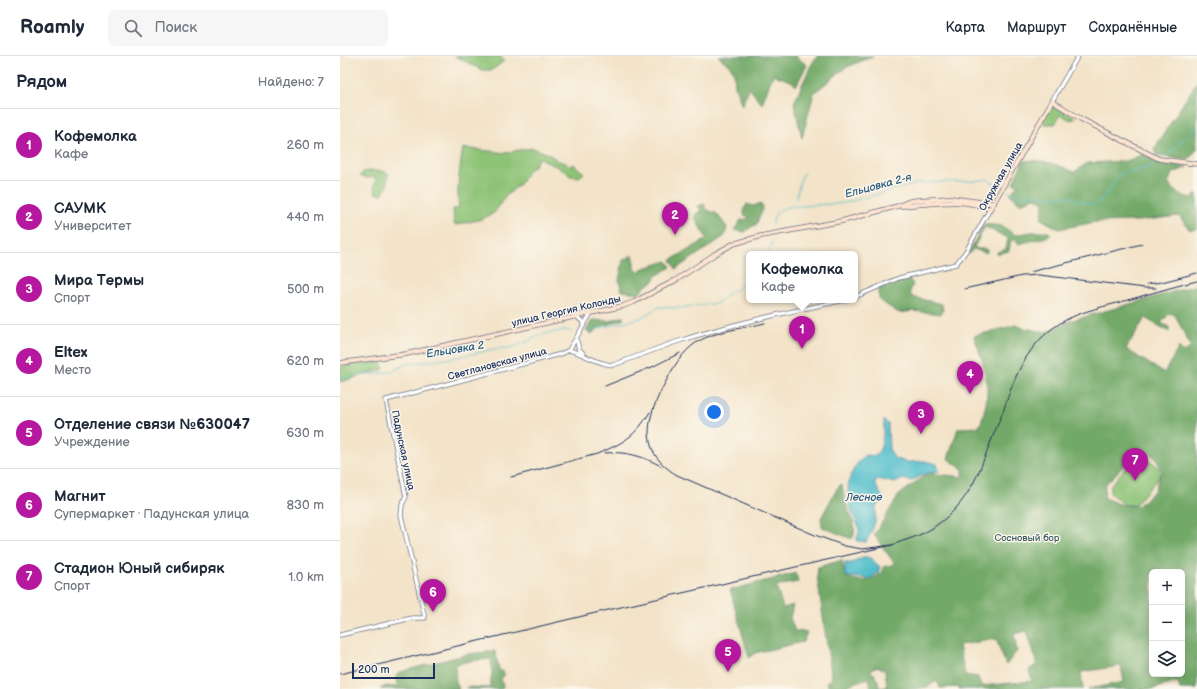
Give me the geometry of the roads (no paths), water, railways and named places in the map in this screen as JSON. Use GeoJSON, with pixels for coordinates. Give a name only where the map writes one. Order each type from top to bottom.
{"type":"FeatureCollection","features":[{"type":"Feature","properties":{"kind":"main road"},"geometry":{"type":"LineString","coordinates":[[1052,101],[1080,119],[1159,160],[1197,164]]}},
{"type":"Feature","properties":{"kind":"main road","name":"Окружная улица"},"geometry":{"type":"LineString","coordinates":[[990,209],[1052,101]]}},
{"type":"Feature","properties":{"kind":"main road","name":"улица Георгия Колонды"},"geometry":{"type":"LineString","coordinates":[[340,363],[406,354],[622,306],[634,302],[676,280],[733,244],[761,236],[842,221],[898,206],[910,201],[950,198],[988,203],[994,202]]}},
{"type":"Feature","properties":{"kind":"main road","name":"улица Георгия Колонды"},"geometry":{"type":"LineString","coordinates":[[898,206],[932,202],[958,202],[982,205],[990,209]]}},
{"type":"Feature","properties":{"kind":"street"},"geometry":{"type":"LineString","coordinates":[[1052,101],[1078,56]]}},
{"type":"Feature","properties":{"kind":"street","name":"Окружная улица"},"geometry":{"type":"LineString","coordinates":[[858,296],[899,278],[956,264],[962,259],[990,209]]}},
{"type":"Feature","properties":{"kind":"street"},"geometry":{"type":"LineString","coordinates":[[591,313],[569,350],[613,366],[676,342],[705,333],[831,303]]}},
{"type":"Feature","properties":{"kind":"street"},"geometry":{"type":"LineString","coordinates":[[576,316],[583,322],[583,326]]}},
{"type":"Feature","properties":{"kind":"street"},"geometry":{"type":"LineString","coordinates":[[576,338],[579,349],[584,355]]}},
{"type":"Feature","properties":{"kind":"street","name":"Светлановская улица"},"geometry":{"type":"LineString","coordinates":[[386,400],[561,354],[569,350]]}},
{"type":"Feature","properties":{"kind":"street","name":"Падунская улица"},"geometry":{"type":"LineString","coordinates":[[340,635],[412,618],[425,618],[401,515],[402,505],[406,497],[386,400]]}},
{"type":"Feature","properties":{"kind":"water","name":"Лесное"},"geometry":{"type":"Polygon","coordinates":[[[884,420],[888,424],[889,449],[895,459],[908,462],[925,461],[937,464],[939,471],[925,474],[911,481],[903,479],[895,483],[877,479],[875,484],[883,498],[876,507],[875,522],[866,542],[857,541],[859,529],[849,501],[849,480],[855,467],[865,455],[875,456],[878,453],[882,440],[884,420]]]}},
{"type":"Feature","properties":{"kind":"water"},"geometry":{"type":"Polygon","coordinates":[[[867,557],[880,567],[878,573],[869,579],[845,576],[845,563],[852,563],[856,560],[867,557]]]}},
{"type":"Feature","properties":{"kind":"waterway","name":"Ельцовка 2-я"},"geometry":{"type":"LineString","coordinates":[[1164,158],[1197,127]]}},
{"type":"Feature","properties":{"kind":"waterway","name":"Ельцовка 2-я"},"geometry":{"type":"LineString","coordinates":[[1008,191],[1022,197],[1034,194],[1047,197],[1073,197],[1080,201],[1094,205],[1104,197],[1121,174],[1149,167],[1159,161]]}},
{"type":"Feature","properties":{"kind":"waterway"},"geometry":{"type":"LineString","coordinates":[[796,199],[800,181],[804,173]]}},
{"type":"Feature","properties":{"kind":"waterway","name":"Ельцовка 2-я"},"geometry":{"type":"LineString","coordinates":[[773,224],[773,218],[776,213],[786,207],[845,203],[919,183],[974,181],[987,179],[995,184]]}},
{"type":"Feature","properties":{"kind":"waterway","name":"Ельцовка 2-я"},"geometry":{"type":"LineString","coordinates":[[769,251],[772,242]]}},
{"type":"Feature","properties":{"kind":"waterway","name":"Ельцовка 2-я"},"geometry":{"type":"LineString","coordinates":[[589,331],[640,318],[659,307],[679,308],[718,303],[730,292],[737,289],[746,280]]}},
{"type":"Feature","properties":{"kind":"waterway","name":"Ельцовка 2"},"geometry":{"type":"LineString","coordinates":[[340,378],[390,372],[407,364],[454,358],[494,349],[510,348],[549,333],[567,330],[571,332]]}},
{"type":"Feature","properties":{"kind":"railway"},"geometry":{"type":"LineString","coordinates":[[1030,272],[1142,244]]}},
{"type":"Feature","properties":{"kind":"railway"},"geometry":{"type":"LineString","coordinates":[[1147,284],[1162,282],[1197,273]]}},
{"type":"Feature","properties":{"kind":"railway"},"geometry":{"type":"LineString","coordinates":[[964,289],[1022,276],[1039,275],[1145,288],[1156,288]]}},
{"type":"Feature","properties":{"kind":"railway"},"geometry":{"type":"LineString","coordinates":[[892,545],[931,529],[943,521],[961,502],[979,471],[1022,364],[1035,345],[1053,328],[1069,318],[1086,312],[1197,281]]}},
{"type":"Feature","properties":{"kind":"railway"},"geometry":{"type":"LineString","coordinates":[[340,674],[608,610],[892,545],[862,549],[845,546],[815,535],[677,475],[665,466],[656,456],[651,445],[649,434],[653,410],[667,379],[686,351],[697,342],[712,335],[765,323]]}},
{"type":"Feature","properties":{"kind":"railway"},"geometry":{"type":"LineString","coordinates":[[605,386],[652,367],[680,353]]}},
{"type":"Feature","properties":{"kind":"railway"},"geometry":{"type":"LineString","coordinates":[[511,477],[597,454],[606,450],[628,438],[639,428],[650,412]]}},
{"type":"Feature","properties":{"kind":"railway"},"geometry":{"type":"LineString","coordinates":[[605,453],[634,455],[647,459],[661,466]]}},
{"type":"Feature","properties":{"kind":"place","name":"САУМК"},"geometry":{"type":"Point","coordinates":[675,235]}},
{"type":"Feature","properties":{"kind":"place","name":"Кофемолка"},"geometry":{"type":"Point","coordinates":[802,349]}},
{"type":"Feature","properties":{"kind":"place","name":"Eltex"},"geometry":{"type":"Point","coordinates":[970,394]}},
{"type":"Feature","properties":{"kind":"place","name":"Мира Термы"},"geometry":{"type":"Point","coordinates":[921,434]}},
{"type":"Feature","properties":{"kind":"place","name":"Стадион Юный сибиряк"},"geometry":{"type":"Point","coordinates":[1135,481]}},
{"type":"Feature","properties":{"kind":"place","name":"Магнит"},"geometry":{"type":"Point","coordinates":[433,612]}},
{"type":"Feature","properties":{"kind":"place","name":"Отделение связи №630047"},"geometry":{"type":"Point","coordinates":[728,672]}},
{"type":"Feature","properties":{"kind":"park label","name":"Сосновый бор"},"geometry":{"type":"Point","coordinates":[1027,537]}}]}
